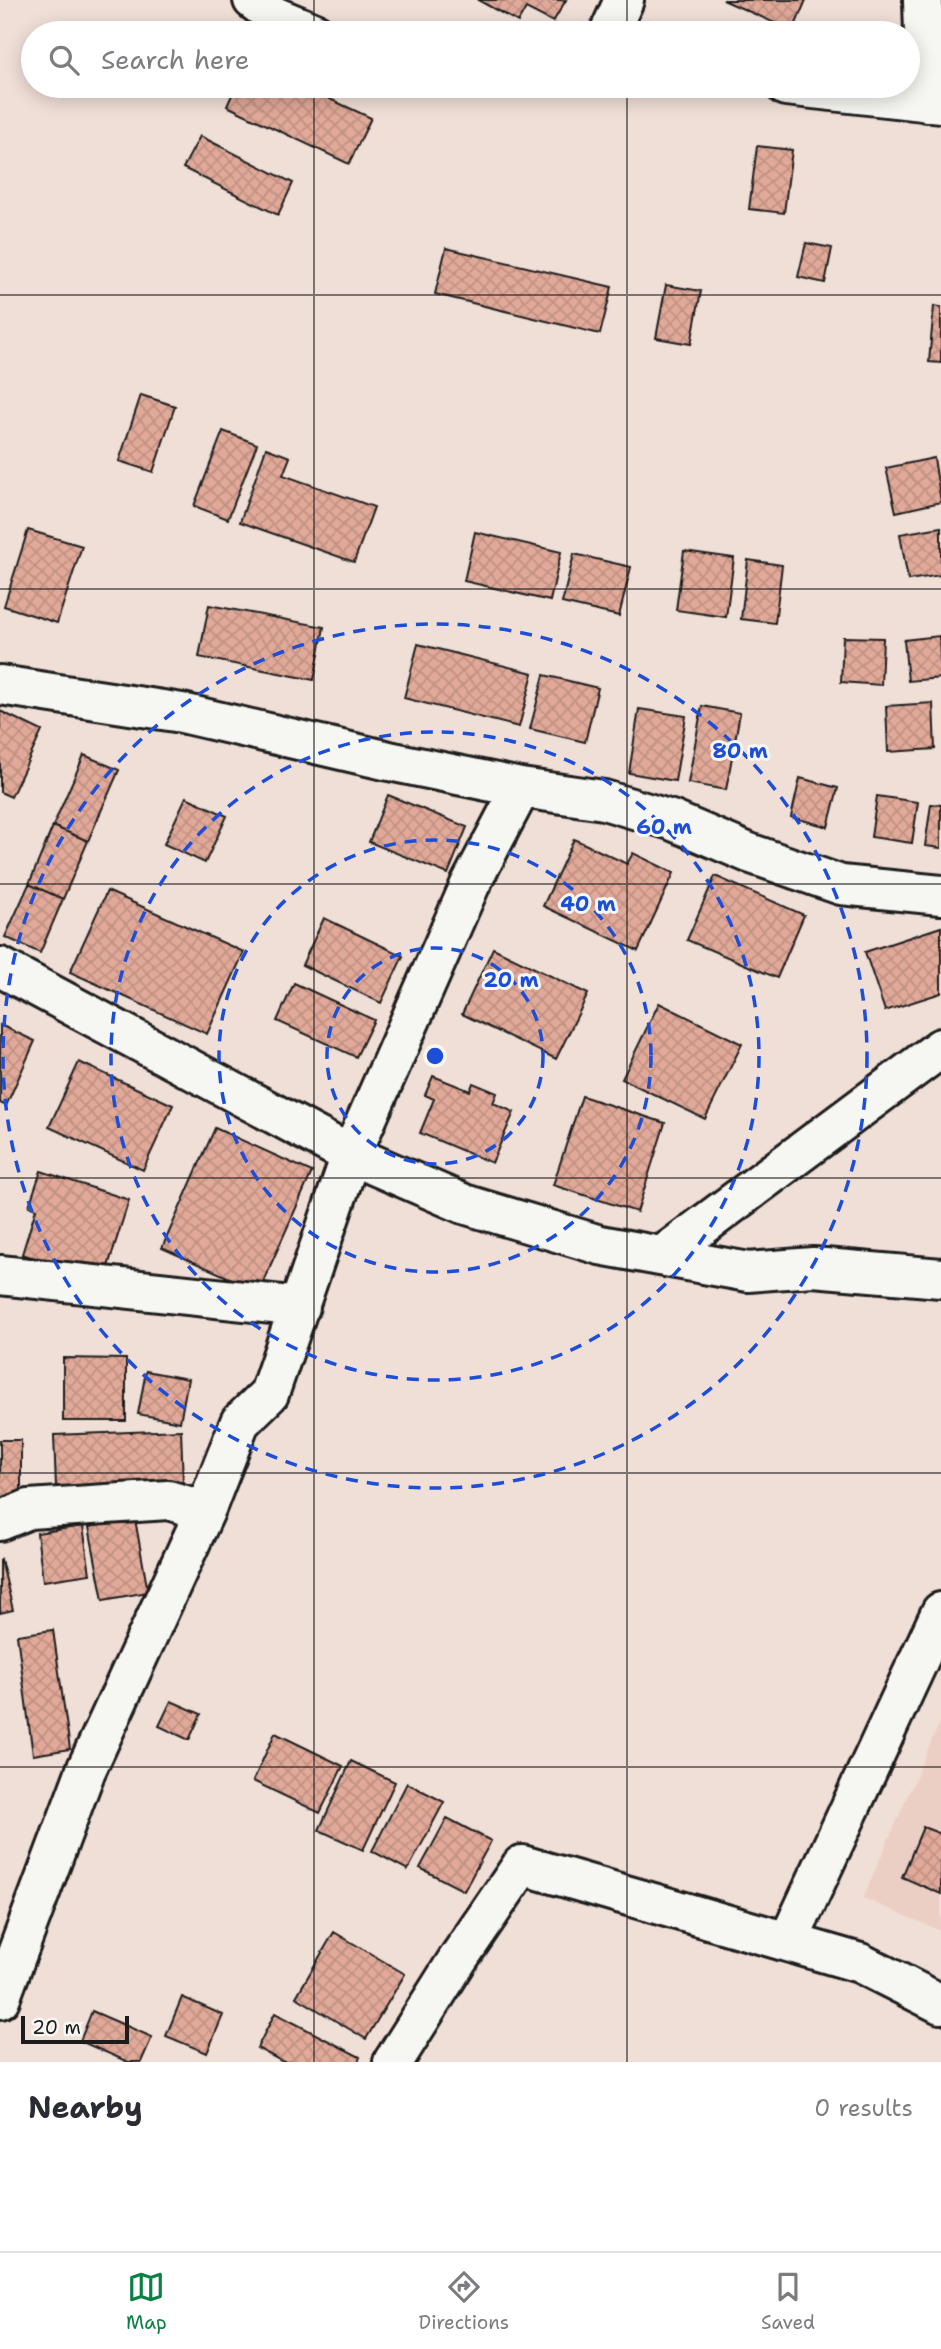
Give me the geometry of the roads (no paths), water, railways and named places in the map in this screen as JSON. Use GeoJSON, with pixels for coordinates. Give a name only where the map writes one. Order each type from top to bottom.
{"type":"FeatureCollection","features":[{"type":"Feature","properties":{"kind":"street"},"geometry":{"type":"LineString","coordinates":[[253,0],[274,16],[286,21]]}},
{"type":"Feature","properties":{"kind":"street"},"geometry":{"type":"LineString","coordinates":[[614,21],[624,0]]}},
{"type":"Feature","properties":{"kind":"street"},"geometry":{"type":"LineString","coordinates":[[897,98],[934,102],[923,0]]}},
{"type":"Feature","properties":{"kind":"street"},"geometry":{"type":"LineString","coordinates":[[0,685],[182,713],[389,761],[521,788],[604,800],[671,820],[749,853],[841,885],[941,895]]}},
{"type":"Feature","properties":{"kind":"street"},"geometry":{"type":"LineString","coordinates":[[0,2000],[86,1770],[205,1511],[240,1422],[269,1394],[351,1155],[470,884],[521,788]]}},
{"type":"Feature","properties":{"kind":"street"},"geometry":{"type":"LineString","coordinates":[[0,967],[351,1155],[464,1204],[600,1245],[748,1272],[813,1267],[941,1278]]}},
{"type":"Feature","properties":{"kind":"street"},"geometry":{"type":"LineString","coordinates":[[662,1256],[941,1048]]}},
{"type":"Feature","properties":{"kind":"street"},"geometry":{"type":"LineString","coordinates":[[0,1275],[300,1307]]}},
{"type":"Feature","properties":{"kind":"street"},"geometry":{"type":"LineString","coordinates":[[0,1521],[29,1509],[168,1500],[205,1511]]}},
{"type":"Feature","properties":{"kind":"street"},"geometry":{"type":"LineString","coordinates":[[788,1942],[941,1612]]}},
{"type":"Feature","properties":{"kind":"street"},"geometry":{"type":"LineString","coordinates":[[393,2062],[522,1865],[860,1963],[941,2004]]}}]}
